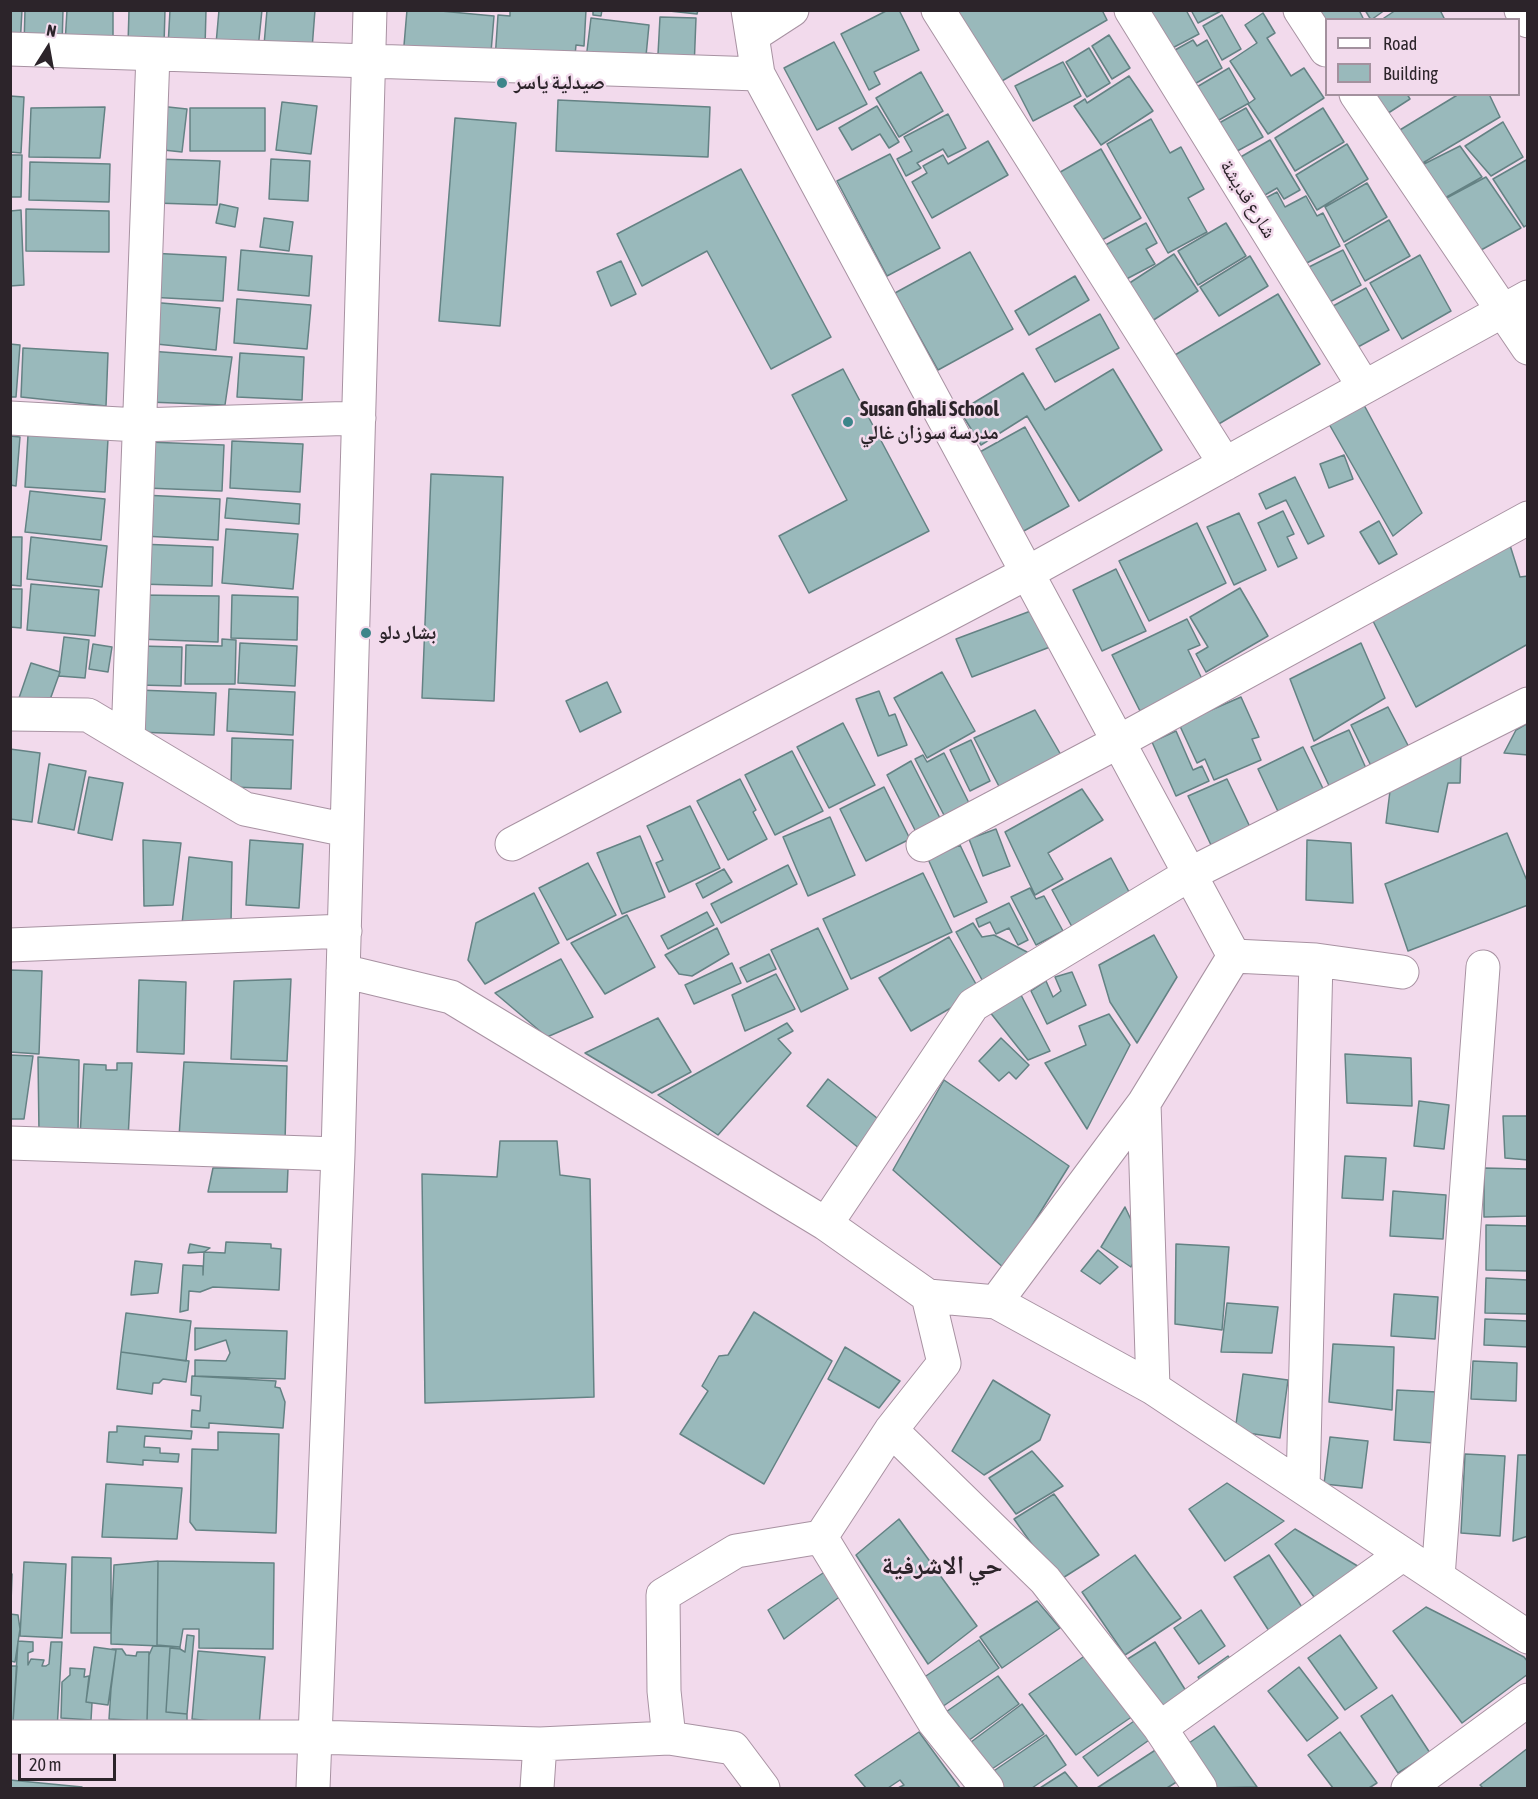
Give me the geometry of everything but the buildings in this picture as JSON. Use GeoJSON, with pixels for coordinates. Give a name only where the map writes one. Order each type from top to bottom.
{"type":"FeatureCollection","features":[{"type":"Feature","properties":{"kind":"street"},"geometry":{"type":"LineString","coordinates":[[313,1788],[344,971],[370,10]]}},
{"type":"Feature","properties":{"kind":"street"},"geometry":{"type":"LineString","coordinates":[[792,10],[750,23],[758,74],[1234,956]]}},
{"type":"Feature","properties":{"kind":"street"},"geometry":{"type":"LineString","coordinates":[[938,10],[1225,464]]}},
{"type":"Feature","properties":{"kind":"street","name":"شارع قديشة"},"geometry":{"type":"LineString","coordinates":[[1131,10],[1364,387]]}},
{"type":"Feature","properties":{"kind":"street"},"geometry":{"type":"LineString","coordinates":[[1300,10],[1325,48]]}},
{"type":"Feature","properties":{"kind":"street"},"geometry":{"type":"LineString","coordinates":[[1521,10],[1527,21]]}},
{"type":"Feature","properties":{"kind":"street"},"geometry":{"type":"LineString","coordinates":[[10,49],[758,74]]}},
{"type":"Feature","properties":{"kind":"street"},"geometry":{"type":"LineString","coordinates":[[128,739],[153,54]]}},
{"type":"Feature","properties":{"kind":"street"},"geometry":{"type":"LineString","coordinates":[[1358,96],[1514,304],[1527,348]]}},
{"type":"Feature","properties":{"kind":"street"},"geometry":{"type":"LineString","coordinates":[[512,843],[1027,573],[1514,304]]}},
{"type":"Feature","properties":{"kind":"street"},"geometry":{"type":"LineString","coordinates":[[10,418],[139,425],[359,418]]}},
{"type":"Feature","properties":{"kind":"street"},"geometry":{"type":"LineString","coordinates":[[924,845],[1118,742],[1527,518]]}},
{"type":"Feature","properties":{"kind":"street"},"geometry":{"type":"LineString","coordinates":[[826,1224],[973,1005],[1190,874],[1527,704]]}},
{"type":"Feature","properties":{"kind":"street"},"geometry":{"type":"LineString","coordinates":[[10,714],[88,715],[245,809],[347,830]]}},
{"type":"Feature","properties":{"kind":"street"},"geometry":{"type":"LineString","coordinates":[[10,945],[345,931]]}},
{"type":"Feature","properties":{"kind":"street"},"geometry":{"type":"LineString","coordinates":[[1234,956],[1316,960],[1402,972]]}},
{"type":"Feature","properties":{"kind":"street"},"geometry":{"type":"LineString","coordinates":[[996,1302],[1144,1103],[1234,956]]}},
{"type":"Feature","properties":{"kind":"street"},"geometry":{"type":"LineString","coordinates":[[1303,1487],[1316,960]]}},
{"type":"Feature","properties":{"kind":"street"},"geometry":{"type":"LineString","coordinates":[[1438,1577],[1483,967]]}},
{"type":"Feature","properties":{"kind":"street"},"geometry":{"type":"LineString","coordinates":[[344,971],[451,997],[826,1224],[928,1296],[996,1302],[1153,1388],[1527,1637]]}},
{"type":"Feature","properties":{"kind":"street"},"geometry":{"type":"LineString","coordinates":[[1144,1103],[1153,1388]]}},
{"type":"Feature","properties":{"kind":"street"},"geometry":{"type":"LineString","coordinates":[[10,1143],[338,1154]]}},
{"type":"Feature","properties":{"kind":"street"},"geometry":{"type":"LineString","coordinates":[[669,1738],[664,1691],[663,1595],[736,1551],[820,1537],[891,1430],[944,1363],[928,1296]]}},
{"type":"Feature","properties":{"kind":"street"},"geometry":{"type":"LineString","coordinates":[[891,1430],[1045,1580],[1160,1728],[1200,1788]]}},
{"type":"Feature","properties":{"kind":"street"},"geometry":{"type":"LineString","coordinates":[[820,1537],[934,1722],[987,1788]]}},
{"type":"Feature","properties":{"kind":"street"},"geometry":{"type":"LineString","coordinates":[[1160,1728],[1403,1554]]}},
{"type":"Feature","properties":{"kind":"street"},"geometry":{"type":"LineString","coordinates":[[1408,1788],[1527,1700]]}},
{"type":"Feature","properties":{"kind":"street"},"geometry":{"type":"LineString","coordinates":[[10,1737],[315,1737],[540,1743],[669,1738],[733,1748],[763,1788]]}},
{"type":"Feature","properties":{"kind":"street"},"geometry":{"type":"LineString","coordinates":[[537,1788],[540,1743]]}},
{"type":"Feature","properties":{"kind":"place","name":"صيدلية ياسر"},"geometry":{"type":"Point","coordinates":[502,83]}},
{"type":"Feature","properties":{"kind":"place","name":"Susan Ghali School مدرسة سوزان غالي"},"geometry":{"type":"Point","coordinates":[848,422]}},
{"type":"Feature","properties":{"kind":"place","name":"بشار دلو"},"geometry":{"type":"Point","coordinates":[366,633]}},
{"type":"Feature","properties":{"kind":"district","name":"حي الاشرفية"},"geometry":{"type":"Point","coordinates":[942,1566]}}]}
